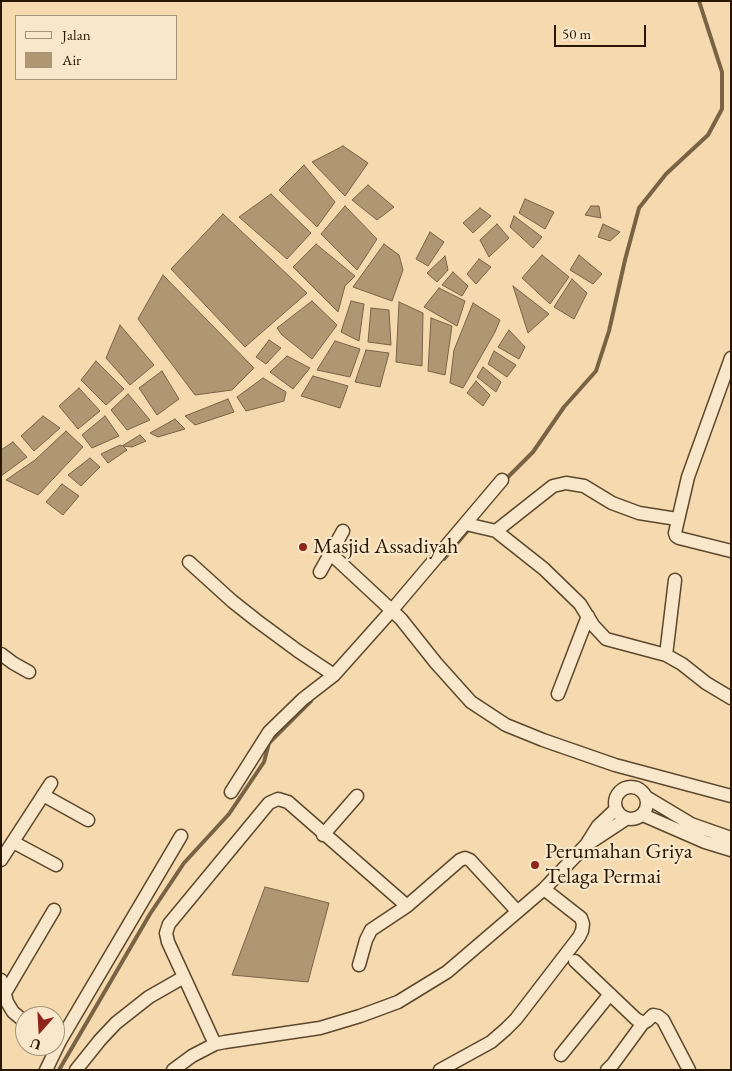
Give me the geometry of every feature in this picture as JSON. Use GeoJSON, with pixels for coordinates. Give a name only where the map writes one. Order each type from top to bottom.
{"type":"FeatureCollection","features":[{"type":"Feature","properties":{"kind":"street"},"geometry":{"type":"LineString","coordinates":[[731,358],[726,384],[688,477],[677,519],[676,536],[731,551]]}},
{"type":"Feature","properties":{"kind":"street"},"geometry":{"type":"LineString","coordinates":[[231,792],[269,732],[303,699],[334,675],[396,614],[502,480]]}},
{"type":"Feature","properties":{"kind":"street"},"geometry":{"type":"LineString","coordinates":[[492,531],[553,486],[566,483],[584,486],[612,503],[639,513],[677,519]]}},
{"type":"Feature","properties":{"kind":"street"},"geometry":{"type":"LineString","coordinates":[[468,524],[492,531],[544,569],[580,604],[593,625],[606,639]]}},
{"type":"Feature","properties":{"kind":"street"},"geometry":{"type":"LineString","coordinates":[[320,572],[343,531]]}},
{"type":"Feature","properties":{"kind":"street"},"geometry":{"type":"LineString","coordinates":[[330,553],[396,614],[471,702],[506,726],[615,764],[731,796]]}},
{"type":"Feature","properties":{"kind":"street"},"geometry":{"type":"LineString","coordinates":[[189,562],[232,602],[298,652],[334,675]]}},
{"type":"Feature","properties":{"kind":"street"},"geometry":{"type":"LineString","coordinates":[[666,655],[675,580]]}},
{"type":"Feature","properties":{"kind":"street"},"geometry":{"type":"LineString","coordinates":[[558,694],[588,616]]}},
{"type":"Feature","properties":{"kind":"street"},"geometry":{"type":"LineString","coordinates":[[579,638],[606,639],[666,655],[731,698]]}},
{"type":"Feature","properties":{"kind":"street"},"geometry":{"type":"LineString","coordinates":[[1,654],[12,663],[29,672]]}},
{"type":"Feature","properties":{"kind":"street"},"geometry":{"type":"LineString","coordinates":[[1,860],[51,783]]}},
{"type":"Feature","properties":{"kind":"street"},"geometry":{"type":"LineString","coordinates":[[626,819],[616,809],[616,797],[625,788],[637,788],[646,797],[691,824],[731,838]]}},
{"type":"Feature","properties":{"kind":"street"},"geometry":{"type":"LineString","coordinates":[[44,795],[88,820]]}},
{"type":"Feature","properties":{"kind":"street"},"geometry":{"type":"LineString","coordinates":[[323,835],[357,796]]}},
{"type":"Feature","properties":{"kind":"street"},"geometry":{"type":"LineString","coordinates":[[586,845],[626,819],[638,818],[643,815],[646,810],[646,797]]}},
{"type":"Feature","properties":{"kind":"street"},"geometry":{"type":"LineString","coordinates":[[215,1044],[168,942],[166,933],[169,924],[269,803],[278,799],[288,802],[323,835],[406,906]]}},
{"type":"Feature","properties":{"kind":"street"},"geometry":{"type":"LineString","coordinates":[[173,1070],[192,1056],[215,1044],[320,1028],[398,1002],[447,972],[544,889],[586,845],[598,826],[616,809]]}},
{"type":"Feature","properties":{"kind":"street"},"geometry":{"type":"LineString","coordinates":[[643,815],[704,842],[731,850]]}},
{"type":"Feature","properties":{"kind":"street"},"geometry":{"type":"LineString","coordinates":[[65,1027],[181,836]]}},
{"type":"Feature","properties":{"kind":"street"},"geometry":{"type":"LineString","coordinates":[[14,842],[56,866]]}},
{"type":"Feature","properties":{"kind":"street"},"geometry":{"type":"LineString","coordinates":[[359,965],[371,930],[406,906],[464,858],[470,860],[517,911]]}},
{"type":"Feature","properties":{"kind":"street"},"geometry":{"type":"LineString","coordinates":[[440,1070],[491,1042],[506,1029],[516,1019],[579,937],[583,924],[581,918],[544,889]]}},
{"type":"Feature","properties":{"kind":"street"},"geometry":{"type":"LineString","coordinates":[[5,993],[54,910]]}},
{"type":"Feature","properties":{"kind":"street"},"geometry":{"type":"LineString","coordinates":[[575,962],[636,1019],[643,1023]]}},
{"type":"Feature","properties":{"kind":"street"},"geometry":{"type":"LineString","coordinates":[[76,1070],[116,1023],[149,996],[184,977]]}},
{"type":"Feature","properties":{"kind":"street"},"geometry":{"type":"LineString","coordinates":[[1,980],[7,1002],[15,1014]]}},
{"type":"Feature","properties":{"kind":"street"},"geometry":{"type":"LineString","coordinates":[[561,1055],[610,994]]}},
{"type":"Feature","properties":{"kind":"street"},"geometry":{"type":"LineString","coordinates":[[607,1070],[643,1023],[653,1016],[658,1016],[663,1020],[689,1070]]}},
{"type":"Feature","properties":{"kind":"street"},"geometry":{"type":"LineString","coordinates":[[46,1070],[51,1056]]}},
{"type":"Feature","properties":{"kind":"water"},"geometry":{"type":"Polygon","coordinates":[[[343,146],[368,163],[345,196],[312,162],[343,146]]]}},
{"type":"Feature","properties":{"kind":"water"},"geometry":{"type":"Polygon","coordinates":[[[304,165],[335,202],[317,227],[279,190],[304,165]]]}},
{"type":"Feature","properties":{"kind":"water"},"geometry":{"type":"Polygon","coordinates":[[[368,185],[394,207],[377,220],[352,200],[368,185]]]}},
{"type":"Feature","properties":{"kind":"water"},"geometry":{"type":"Polygon","coordinates":[[[271,194],[311,233],[287,259],[239,217],[271,194]]]}},
{"type":"Feature","properties":{"kind":"water"},"geometry":{"type":"Polygon","coordinates":[[[525,199],[554,212],[545,229],[519,213],[525,199]]]}},
{"type":"Feature","properties":{"kind":"water"},"geometry":{"type":"Polygon","coordinates":[[[345,206],[377,239],[357,270],[321,234],[345,206]]]}},
{"type":"Feature","properties":{"kind":"water"},"geometry":{"type":"Polygon","coordinates":[[[591,206],[599,206],[601,218],[585,215],[591,206]]]}},
{"type":"Feature","properties":{"kind":"water"},"geometry":{"type":"Polygon","coordinates":[[[480,208],[491,216],[473,233],[463,223],[480,208]]]}},
{"type":"Feature","properties":{"kind":"water"},"geometry":{"type":"Polygon","coordinates":[[[223,214],[307,293],[245,347],[171,269],[223,214]]]}},
{"type":"Feature","properties":{"kind":"water"},"geometry":{"type":"Polygon","coordinates":[[[514,216],[542,237],[533,248],[510,227],[514,216]]]}},
{"type":"Feature","properties":{"kind":"water"},"geometry":{"type":"Polygon","coordinates":[[[497,224],[509,238],[489,257],[480,240],[497,224]]]}},
{"type":"Feature","properties":{"kind":"water"},"geometry":{"type":"Polygon","coordinates":[[[603,224],[620,232],[610,241],[598,237],[603,224]]]}},
{"type":"Feature","properties":{"kind":"water"},"geometry":{"type":"Polygon","coordinates":[[[430,232],[444,242],[428,266],[416,259],[430,232]]]}},
{"type":"Feature","properties":{"kind":"water"},"geometry":{"type":"Polygon","coordinates":[[[316,244],[355,276],[345,286],[338,312],[293,267],[316,244]]]}},
{"type":"Feature","properties":{"kind":"water"},"geometry":{"type":"Polygon","coordinates":[[[384,244],[399,255],[403,270],[392,301],[353,287],[384,244]]]}},
{"type":"Feature","properties":{"kind":"water"},"geometry":{"type":"Polygon","coordinates":[[[542,255],[569,277],[550,304],[522,278],[542,255]]]}},
{"type":"Feature","properties":{"kind":"water"},"geometry":{"type":"Polygon","coordinates":[[[579,255],[602,274],[593,284],[570,270],[579,255]]]}},
{"type":"Feature","properties":{"kind":"water"},"geometry":{"type":"Polygon","coordinates":[[[445,256],[448,270],[437,282],[427,273],[445,256]]]}},
{"type":"Feature","properties":{"kind":"water"},"geometry":{"type":"Polygon","coordinates":[[[479,259],[491,267],[476,284],[467,274],[479,259]]]}},
{"type":"Feature","properties":{"kind":"water"},"geometry":{"type":"Polygon","coordinates":[[[453,272],[468,286],[462,296],[442,285],[453,272]]]}},
{"type":"Feature","properties":{"kind":"water"},"geometry":{"type":"Polygon","coordinates":[[[163,275],[254,368],[232,390],[195,395],[138,319],[163,275]]]}},
{"type":"Feature","properties":{"kind":"water"},"geometry":{"type":"Polygon","coordinates":[[[572,279],[587,293],[574,319],[554,307],[572,279]]]}},
{"type":"Feature","properties":{"kind":"water"},"geometry":{"type":"Polygon","coordinates":[[[513,286],[549,314],[528,333],[513,286]]]}},
{"type":"Feature","properties":{"kind":"water"},"geometry":{"type":"Polygon","coordinates":[[[439,288],[465,301],[457,326],[424,307],[439,288]]]}},
{"type":"Feature","properties":{"kind":"water"},"geometry":{"type":"Polygon","coordinates":[[[312,301],[337,325],[312,359],[282,335],[277,328],[312,301]]]}},
{"type":"Feature","properties":{"kind":"water"},"geometry":{"type":"Polygon","coordinates":[[[351,301],[364,304],[359,341],[341,332],[351,301]]]}},
{"type":"Feature","properties":{"kind":"water"},"geometry":{"type":"Polygon","coordinates":[[[399,302],[423,313],[422,366],[396,362],[399,302]]]}},
{"type":"Feature","properties":{"kind":"water"},"geometry":{"type":"Polygon","coordinates":[[[473,303],[500,320],[463,388],[450,383],[454,350],[473,303]]]}},
{"type":"Feature","properties":{"kind":"water"},"geometry":{"type":"Polygon","coordinates":[[[371,308],[389,310],[391,345],[368,342],[371,308]]]}},
{"type":"Feature","properties":{"kind":"water"},"geometry":{"type":"Polygon","coordinates":[[[431,318],[452,326],[445,375],[428,371],[431,318]]]}},
{"type":"Feature","properties":{"kind":"water"},"geometry":{"type":"Polygon","coordinates":[[[120,325],[154,365],[130,385],[106,358],[120,325]]]}},
{"type":"Feature","properties":{"kind":"water"},"geometry":{"type":"Polygon","coordinates":[[[509,330],[525,347],[519,359],[498,347],[509,330]]]}},
{"type":"Feature","properties":{"kind":"water"},"geometry":{"type":"Polygon","coordinates":[[[269,340],[281,348],[266,364],[256,357],[269,340]]]}},
{"type":"Feature","properties":{"kind":"water"},"geometry":{"type":"Polygon","coordinates":[[[335,341],[360,349],[350,377],[317,370],[335,341]]]}},
{"type":"Feature","properties":{"kind":"water"},"geometry":{"type":"Polygon","coordinates":[[[366,350],[389,353],[380,387],[355,382],[366,350]]]}},
{"type":"Feature","properties":{"kind":"water"},"geometry":{"type":"Polygon","coordinates":[[[494,351],[516,365],[507,377],[488,364],[494,351]]]}},
{"type":"Feature","properties":{"kind":"water"},"geometry":{"type":"Polygon","coordinates":[[[287,356],[310,368],[293,389],[270,372],[287,356]]]}},
{"type":"Feature","properties":{"kind":"water"},"geometry":{"type":"Polygon","coordinates":[[[96,361],[124,389],[106,405],[81,380],[96,361]]]}},
{"type":"Feature","properties":{"kind":"water"},"geometry":{"type":"Polygon","coordinates":[[[483,367],[501,382],[496,392],[477,377],[483,367]]]}},
{"type":"Feature","properties":{"kind":"water"},"geometry":{"type":"Polygon","coordinates":[[[162,371],[179,399],[157,415],[139,388],[162,371]]]}},
{"type":"Feature","properties":{"kind":"water"},"geometry":{"type":"Polygon","coordinates":[[[313,376],[348,386],[340,408],[301,396],[313,376]]]}},
{"type":"Feature","properties":{"kind":"water"},"geometry":{"type":"Polygon","coordinates":[[[263,378],[286,392],[284,401],[246,411],[237,397],[263,378]]]}},
{"type":"Feature","properties":{"kind":"water"},"geometry":{"type":"Polygon","coordinates":[[[476,381],[490,395],[483,406],[467,393],[476,381]]]}},
{"type":"Feature","properties":{"kind":"water"},"geometry":{"type":"Polygon","coordinates":[[[79,388],[100,411],[78,429],[59,406],[79,388]]]}},
{"type":"Feature","properties":{"kind":"water"},"geometry":{"type":"Polygon","coordinates":[[[128,394],[150,420],[127,430],[111,410],[128,394]]]}},
{"type":"Feature","properties":{"kind":"water"},"geometry":{"type":"Polygon","coordinates":[[[228,399],[234,412],[195,425],[185,416],[228,399]]]}},
{"type":"Feature","properties":{"kind":"water"},"geometry":{"type":"Polygon","coordinates":[[[43,416],[60,428],[34,451],[21,436],[43,416]]]}},
{"type":"Feature","properties":{"kind":"water"},"geometry":{"type":"Polygon","coordinates":[[[105,416],[119,436],[92,448],[82,435],[105,416]]]}},
{"type":"Feature","properties":{"kind":"water"},"geometry":{"type":"Polygon","coordinates":[[[175,419],[185,429],[158,437],[150,433],[175,419]]]}},
{"type":"Feature","properties":{"kind":"water"},"geometry":{"type":"Polygon","coordinates":[[[66,431],[83,447],[38,495],[6,480],[35,460],[66,431]]]}},
{"type":"Feature","properties":{"kind":"water"},"geometry":{"type":"Polygon","coordinates":[[[140,435],[146,441],[132,447],[123,446],[127,450],[108,463],[101,454],[120,445],[122,446],[140,435]]]}},
{"type":"Feature","properties":{"kind":"water"},"geometry":{"type":"Polygon","coordinates":[[[13,442],[27,457],[1,476],[1,450],[13,442]]]}},
{"type":"Feature","properties":{"kind":"water"},"geometry":{"type":"Polygon","coordinates":[[[90,458],[100,467],[81,486],[68,475],[90,458]]]}},
{"type":"Feature","properties":{"kind":"water"},"geometry":{"type":"Polygon","coordinates":[[[62,484],[79,496],[63,515],[46,502],[62,484]]]}},
{"type":"Feature","properties":{"kind":"water"},"geometry":{"type":"Polygon","coordinates":[[[265,887],[329,903],[308,982],[232,975],[265,887]]]}},
{"type":"Feature","properties":{"kind":"waterway"},"geometry":{"type":"LineString","coordinates":[[505,480],[533,452],[564,407],[596,371],[609,331],[639,208],[666,174],[708,135],[722,109],[722,72],[699,1]]}},
{"type":"Feature","properties":{"kind":"waterway"},"geometry":{"type":"LineString","coordinates":[[444,559],[470,528]]}},
{"type":"Feature","properties":{"kind":"waterway"},"geometry":{"type":"LineString","coordinates":[[59,1070],[150,914],[184,863],[229,814],[264,762],[269,743],[311,701]]}},
{"type":"Feature","properties":{"kind":"place","name":"Masjid Assadiyah"},"geometry":{"type":"Point","coordinates":[303,547]}},
{"type":"Feature","properties":{"kind":"place","name":"Perumahan Griya Telaga Permai"},"geometry":{"type":"Point","coordinates":[535,865]}}]}
